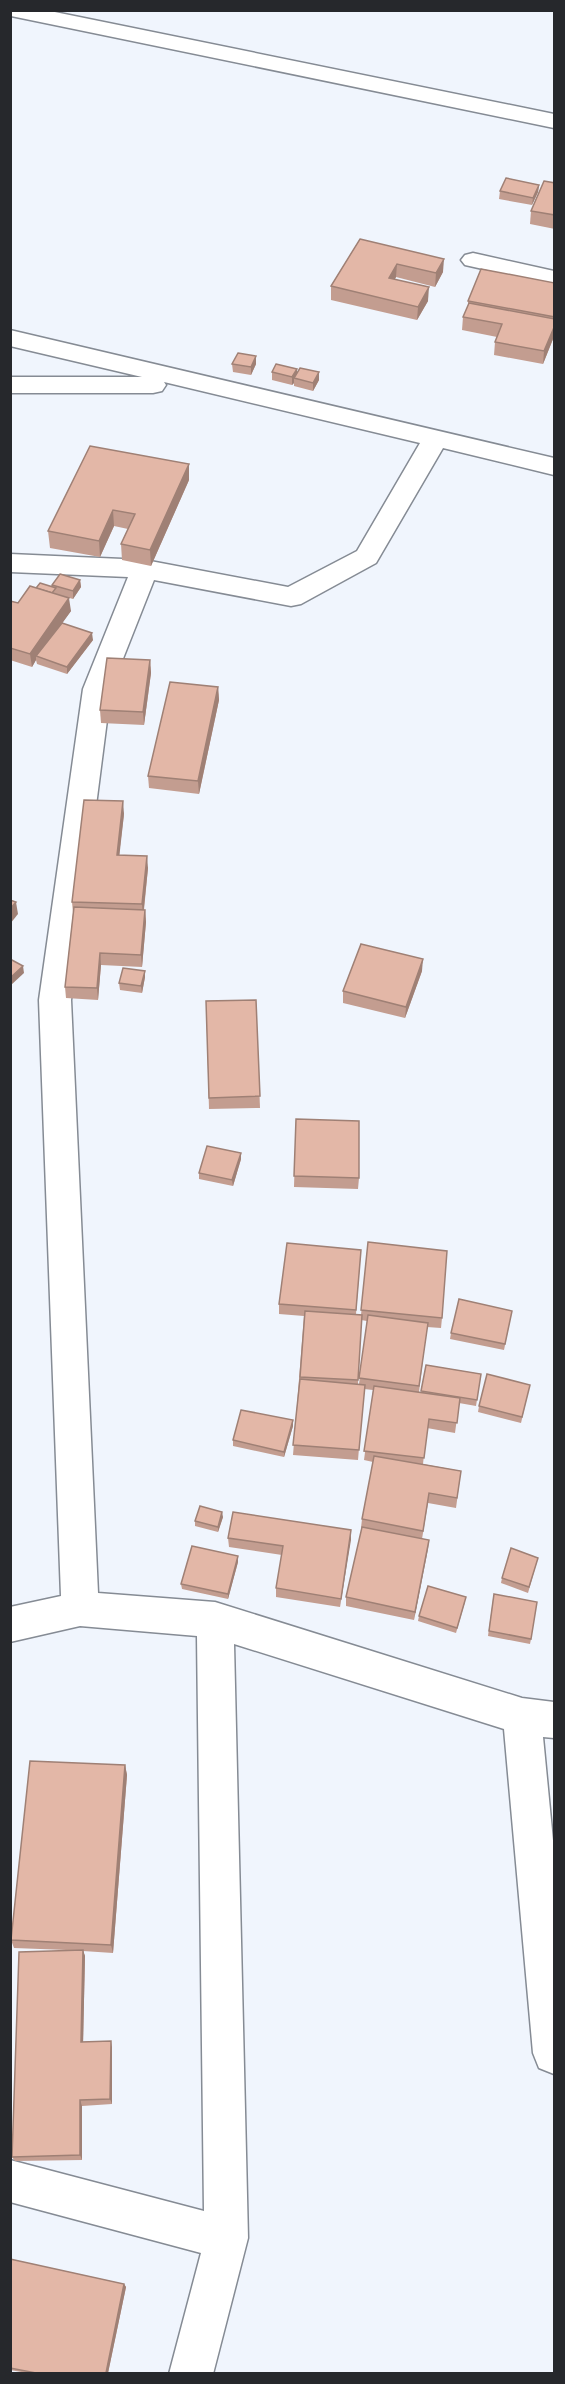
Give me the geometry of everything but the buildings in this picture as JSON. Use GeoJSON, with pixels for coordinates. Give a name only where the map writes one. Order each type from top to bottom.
{"type":"FeatureCollection","features":[{"type":"Feature","properties":{"kind":"street"},"geometry":{"type":"LineString","coordinates":[[11,10],[555,122]]}},
{"type":"Feature","properties":{"kind":"street"},"geometry":{"type":"LineString","coordinates":[[473,260],[555,278]]}},
{"type":"Feature","properties":{"kind":"street"},"geometry":{"type":"LineString","coordinates":[[10,338],[555,466]]}},
{"type":"Feature","properties":{"kind":"street"},"geometry":{"type":"LineString","coordinates":[[10,386],[208,385]]}},
{"type":"Feature","properties":{"kind":"street"},"geometry":{"type":"LineString","coordinates":[[10,564],[145,569],[291,597],[367,557],[436,438]]}},
{"type":"Feature","properties":{"kind":"street"},"geometry":{"type":"LineString","coordinates":[[80,1609],[55,1000],[97,689],[145,569]]}},
{"type":"Feature","properties":{"kind":"street"},"geometry":{"type":"LineString","coordinates":[[10,1625],[80,1609],[215,1620],[538,1718],[555,2053]]}},
{"type":"Feature","properties":{"kind":"street"},"geometry":{"type":"LineString","coordinates":[[191,2373],[225,2238],[215,1620]]}},
{"type":"Feature","properties":{"kind":"street"},"geometry":{"type":"LineString","coordinates":[[10,2181],[225,2238]]}}]}
